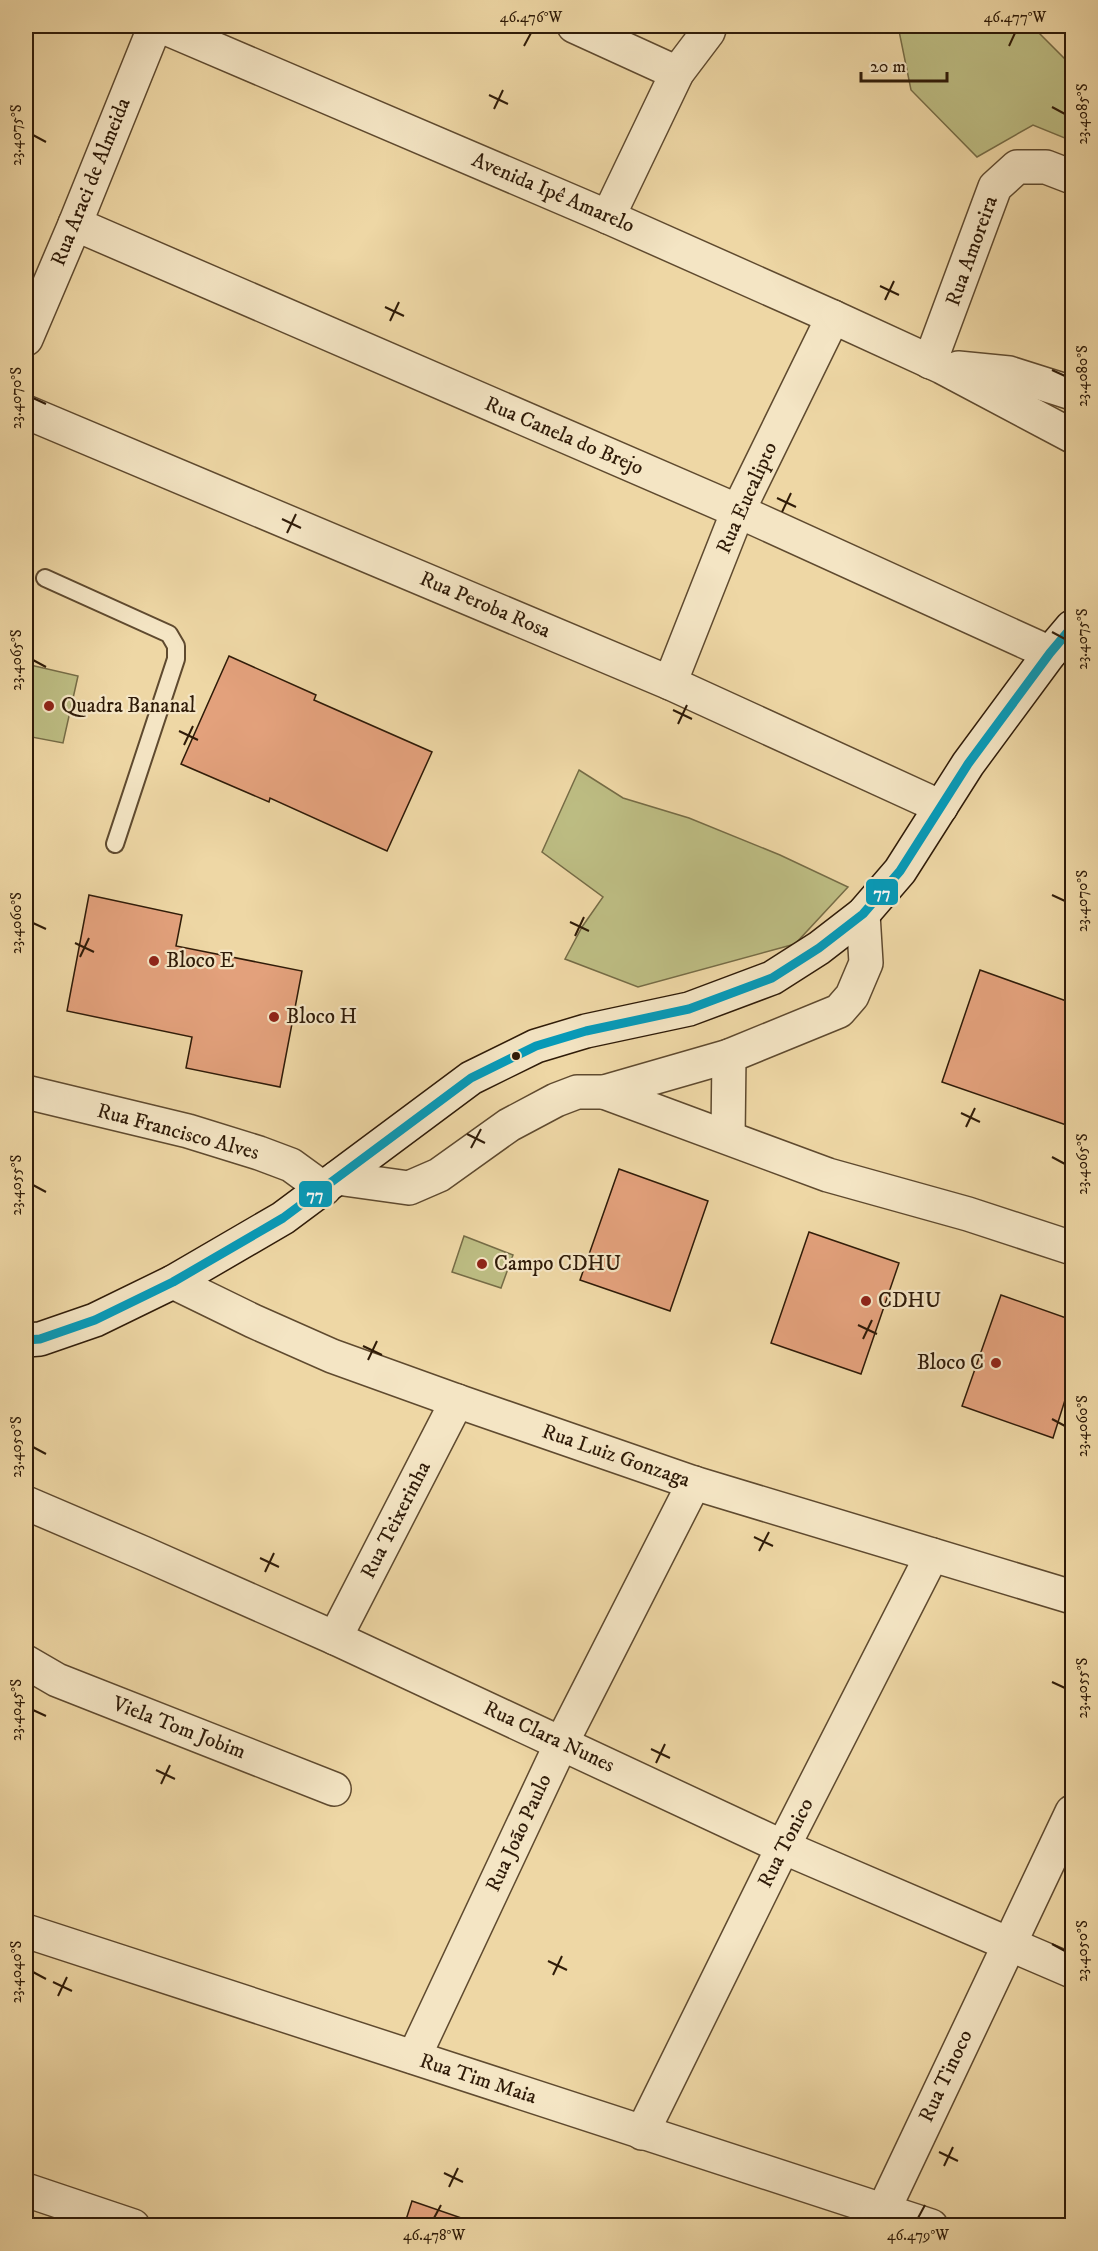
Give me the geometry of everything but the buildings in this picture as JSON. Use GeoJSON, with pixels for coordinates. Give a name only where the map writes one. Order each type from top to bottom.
{"type":"FeatureCollection","features":[{"type":"Feature","properties":{"kind":"street","name":"Rua Araci de Almeida"},"geometry":{"type":"LineString","coordinates":[[26,339],[155,26]]}},
{"type":"Feature","properties":{"kind":"street","name":"Avenida Ipê Amarelo"},"geometry":{"type":"LineString","coordinates":[[161,26],[609,217],[833,317],[936,364],[1072,436]]}},
{"type":"Feature","properties":{"kind":"street"},"geometry":{"type":"LineString","coordinates":[[574,26],[677,73]]}},
{"type":"Feature","properties":{"kind":"street"},"geometry":{"type":"LineString","coordinates":[[609,217],[677,73],[708,32],[710,26]]}},
{"type":"Feature","properties":{"kind":"street","name":"Rua Amoreira"},"geometry":{"type":"LineString","coordinates":[[936,364],[995,187],[1017,167],[1046,166],[1072,177]]}},
{"type":"Feature","properties":{"kind":"street","name":"Rua Canela do Brejo"},"geometry":{"type":"LineString","coordinates":[[75,224],[738,511],[1050,653]]}},
{"type":"Feature","properties":{"kind":"street","name":"Rua Eucalipto"},"geometry":{"type":"LineString","coordinates":[[670,683],[738,511],[833,317]]}},
{"type":"Feature","properties":{"kind":"street","name":"Avenida Ipê Amarelo"},"geometry":{"type":"LineString","coordinates":[[936,364],[1009,373],[1072,393]]}},
{"type":"Feature","properties":{"kind":"street","name":"Rua Peroba Rosa"},"geometry":{"type":"LineString","coordinates":[[26,412],[670,683],[941,807]]}},
{"type":"Feature","properties":{"kind":"street"},"geometry":{"type":"LineString","coordinates":[[26,1340],[40,1339],[94,1320],[173,1282],[283,1218],[471,1078],[536,1046],[586,1031],[688,1009],[772,978],[819,948],[863,914],[900,871],[968,764],[1050,653],[1072,627]]}},
{"type":"Feature","properties":{"kind":"street"},"geometry":{"type":"LineString","coordinates":[[331,1184],[409,1188],[440,1175],[509,1125],[556,1100],[577,1092],[604,1092],[729,1056],[838,1011],[852,996],[866,963],[863,914]]}},
{"type":"Feature","properties":{"kind":"street"},"geometry":{"type":"LineString","coordinates":[[728,1137],[729,1056]]}},
{"type":"Feature","properties":{"kind":"street","name":"Rua Francisco Alves"},"geometry":{"type":"LineString","coordinates":[[26,1092],[188,1131],[259,1153],[331,1184]]}},
{"type":"Feature","properties":{"kind":"street"},"geometry":{"type":"LineString","coordinates":[[604,1092],[828,1175],[968,1214],[1072,1248]]}},
{"type":"Feature","properties":{"kind":"street","name":"Rua Luiz Gonzaga"},"geometry":{"type":"LineString","coordinates":[[173,1282],[332,1356],[457,1401],[694,1484],[1072,1597]]}},
{"type":"Feature","properties":{"kind":"street","name":"Rua Teixerinha"},"geometry":{"type":"LineString","coordinates":[[335,1638],[457,1401]]}},
{"type":"Feature","properties":{"kind":"street","name":"Rua João Paulo"},"geometry":{"type":"LineString","coordinates":[[414,2057],[562,1742],[694,1484]]}},
{"type":"Feature","properties":{"kind":"street","name":"Rua Clara Nunes"},"geometry":{"type":"LineString","coordinates":[[26,1503],[335,1638],[783,1847],[1072,1971]]}},
{"type":"Feature","properties":{"kind":"street","name":"Rua Tonico"},"geometry":{"type":"LineString","coordinates":[[642,2133],[783,1847],[932,1555]]}},
{"type":"Feature","properties":{"kind":"street","name":"Viela Tom Jobim"},"geometry":{"type":"LineString","coordinates":[[26,1662],[57,1680],[334,1789]]}},
{"type":"Feature","properties":{"kind":"street","name":"Rua Tinoco"},"geometry":{"type":"LineString","coordinates":[[884,2209],[1072,1816]]}},
{"type":"Feature","properties":{"kind":"street","name":"Rua Tim Maia"},"geometry":{"type":"LineString","coordinates":[[26,1931],[931,2226]]}},
{"type":"Feature","properties":{"kind":"street"},"geometry":{"type":"LineString","coordinates":[[26,2190],[133,2226]]}},
{"type":"Feature","properties":{"kind":"lane"},"geometry":{"type":"LineString","coordinates":[[45,578],[169,634],[176,646],[176,659],[115,844]]}},
{"type":"Feature","properties":{"kind":"green space"},"geometry":{"type":"Polygon","coordinates":[[[898,26],[1032,26],[1067,61],[1072,62],[1072,141],[1033,125],[977,157],[911,90],[898,26]]]}},
{"type":"Feature","properties":{"kind":"green space","name":"Quadra Bananal"},"geometry":{"type":"Polygon","coordinates":[[[26,664],[78,676],[63,743],[26,736],[26,664]]]}},
{"type":"Feature","properties":{"kind":"green space"},"geometry":{"type":"Polygon","coordinates":[[[579,770],[623,798],[689,818],[780,855],[848,887],[795,944],[638,987],[565,959],[582,927],[603,897],[542,852],[579,770]]]}},
{"type":"Feature","properties":{"kind":"green space","name":"Campo CDHU"},"geometry":{"type":"Polygon","coordinates":[[[464,1236],[513,1255],[501,1288],[452,1272],[464,1236]]]}},
{"type":"Feature","properties":{"kind":"transit line","name":"77"},"geometry":{"type":"LineString","coordinates":[[26,1340],[40,1339],[95,1320],[173,1282],[283,1218],[471,1078],[536,1046],[586,1031],[689,1009],[772,978],[819,948],[863,914],[900,871],[968,764],[1050,653],[1072,627]]}},
{"type":"Feature","properties":{"kind":"place","name":"Quadra Bananal"},"geometry":{"type":"Point","coordinates":[49,706]}},
{"type":"Feature","properties":{"kind":"place","name":"Bloco E"},"geometry":{"type":"Point","coordinates":[154,961]}},
{"type":"Feature","properties":{"kind":"place","name":"Bloco H"},"geometry":{"type":"Point","coordinates":[274,1017]}},
{"type":"Feature","properties":{"kind":"place","name":"Campo CDHU"},"geometry":{"type":"Point","coordinates":[482,1264]}},
{"type":"Feature","properties":{"kind":"place","name":"CDHU"},"geometry":{"type":"Point","coordinates":[866,1301]}},
{"type":"Feature","properties":{"kind":"place","name":"Bloco C"},"geometry":{"type":"Point","coordinates":[996,1363]}}]}
